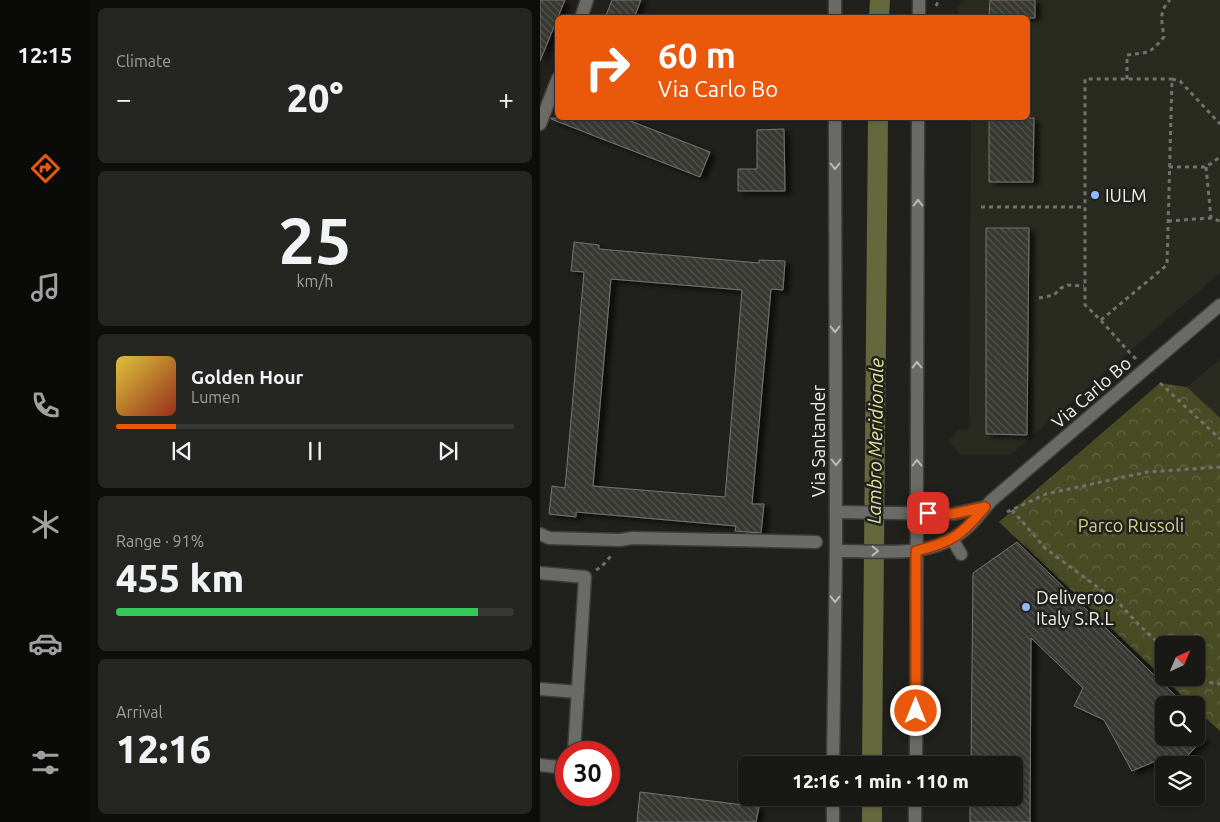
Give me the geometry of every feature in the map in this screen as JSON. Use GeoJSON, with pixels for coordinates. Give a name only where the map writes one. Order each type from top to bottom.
{"type":"FeatureCollection","features":[{"type":"Feature","properties":{"kind":"street"},"geometry":{"type":"LineString","coordinates":[[582,15],[587,0]]}},
{"type":"Feature","properties":{"kind":"street"},"geometry":{"type":"LineString","coordinates":[[835,0],[835,15]]}},
{"type":"Feature","properties":{"kind":"street"},"geometry":{"type":"LineString","coordinates":[[919,0],[919,15]]}},
{"type":"Feature","properties":{"kind":"street"},"geometry":{"type":"LineString","coordinates":[[540,124],[555,86]]}},
{"type":"Feature","properties":{"kind":"street","name":"Via Santander"},"geometry":{"type":"LineString","coordinates":[[833,756],[842,551],[835,120]]}},
{"type":"Feature","properties":{"kind":"street"},"geometry":{"type":"LineString","coordinates":[[916,756],[916,551],[910,512],[918,120]]}},
{"type":"Feature","properties":{"kind":"street","name":"Via Carlo Bo"},"geometry":{"type":"LineString","coordinates":[[842,551],[916,551],[942,544],[952,539],[969,527],[985,507],[1220,305]]}},
{"type":"Feature","properties":{"kind":"street","name":"Via Carlo Bo"},"geometry":{"type":"LineString","coordinates":[[842,511],[952,514],[985,507]]}},
{"type":"Feature","properties":{"kind":"street"},"geometry":{"type":"LineString","coordinates":[[540,534],[549,538],[816,542]]}},
{"type":"Feature","properties":{"kind":"street"},"geometry":{"type":"LineString","coordinates":[[952,539],[961,554]]}},
{"type":"Feature","properties":{"kind":"street"},"geometry":{"type":"LineString","coordinates":[[540,573],[585,577],[575,741]]}},
{"type":"Feature","properties":{"kind":"street"},"geometry":{"type":"LineString","coordinates":[[540,689],[578,692]]}},
{"type":"Feature","properties":{"kind":"street"},"geometry":{"type":"LineString","coordinates":[[540,765],[555,767]]}},
{"type":"Feature","properties":{"kind":"street"},"geometry":{"type":"LineString","coordinates":[[833,806],[833,822]]}},
{"type":"Feature","properties":{"kind":"street"},"geometry":{"type":"LineString","coordinates":[[915,822],[916,806]]}},
{"type":"Feature","properties":{"kind":"path"},"geometry":{"type":"LineString","coordinates":[[1127,79],[1127,55],[1146,54],[1164,37],[1161,25],[1162,11],[1170,0]]}},
{"type":"Feature","properties":{"kind":"path"},"geometry":{"type":"LineString","coordinates":[[1129,352],[1101,320],[1085,306],[1085,79],[1172,79],[1180,81],[1220,124]]}},
{"type":"Feature","properties":{"kind":"path"},"geometry":{"type":"LineString","coordinates":[[1101,320],[1167,265],[1172,79]]}},
{"type":"Feature","properties":{"kind":"path"},"geometry":{"type":"LineString","coordinates":[[1169,167],[1206,167],[1220,157]]}},
{"type":"Feature","properties":{"kind":"path"},"geometry":{"type":"LineString","coordinates":[[1206,167],[1211,218]]}},
{"type":"Feature","properties":{"kind":"path"},"geometry":{"type":"LineString","coordinates":[[981,207],[1084,208]]}},
{"type":"Feature","properties":{"kind":"path"},"geometry":{"type":"LineString","coordinates":[[1168,221],[1211,218],[1220,222]]}},
{"type":"Feature","properties":{"kind":"path"},"geometry":{"type":"LineString","coordinates":[[1040,298],[1054,295],[1061,288],[1068,285],[1084,286]]}},
{"type":"Feature","properties":{"kind":"path"},"geometry":{"type":"LineString","coordinates":[[1160,383],[1220,439]]}},
{"type":"Feature","properties":{"kind":"path"},"geometry":{"type":"LineString","coordinates":[[1007,512],[1046,494],[1138,474],[1220,467]]}},
{"type":"Feature","properties":{"kind":"path"},"geometry":{"type":"LineString","coordinates":[[1012,510],[1046,550],[1118,602],[1155,640]]}},
{"type":"Feature","properties":{"kind":"path"},"geometry":{"type":"LineString","coordinates":[[1205,681],[1220,684]]}},
{"type":"Feature","properties":{"kind":"shaded area","name":"IULM"},"geometry":{"type":"Polygon","coordinates":[[[965,0],[1220,0],[1220,273],[1010,455],[961,455],[948,441],[958,430],[969,430],[971,120],[1030,120],[1030,15],[958,15],[958,7],[965,0]]]}},
{"type":"Feature","properties":{"kind":"shaded area"},"geometry":{"type":"Polygon","coordinates":[[[1220,359],[1220,418],[1187,387],[1220,359]]]}},
{"type":"Feature","properties":{"kind":"green space","name":"Parco Russoli"},"geometry":{"type":"Polygon","coordinates":[[[1160,383],[1187,387],[1220,418],[1220,731],[1205,717],[1205,696],[1183,696],[1172,686],[1205,686],[1205,636],[1155,636],[1155,670],[999,522],[1160,383]]]}},
{"type":"Feature","properties":{"kind":"building"},"geometry":{"type":"Polygon","coordinates":[[[540,0],[565,0],[559,15],[555,15],[555,24],[540,61],[540,0]]]}},
{"type":"Feature","properties":{"kind":"building"},"geometry":{"type":"Polygon","coordinates":[[[612,0],[641,0],[635,15],[606,15],[612,0]]]}},
{"type":"Feature","properties":{"kind":"building"},"geometry":{"type":"Polygon","coordinates":[[[990,0],[1035,0],[1035,18],[1030,18],[1030,15],[989,15],[990,0]]]}},
{"type":"Feature","properties":{"kind":"building"},"geometry":{"type":"Polygon","coordinates":[[[1030,118],[1034,118],[1033,182],[989,182],[989,120],[1030,120],[1030,118]]]}},
{"type":"Feature","properties":{"kind":"building"},"geometry":{"type":"Polygon","coordinates":[[[551,119],[628,120],[710,152],[700,177],[551,119]]]}},
{"type":"Feature","properties":{"kind":"building"},"geometry":{"type":"Polygon","coordinates":[[[784,129],[785,191],[738,191],[738,169],[757,169],[757,130],[784,129]]]}},
{"type":"Feature","properties":{"kind":"building"},"geometry":{"type":"Polygon","coordinates":[[[986,228],[1029,228],[1027,435],[986,434],[986,228]]]}},
{"type":"Feature","properties":{"kind":"building"},"geometry":{"type":"Polygon","coordinates":[[[574,242],[599,245],[599,249],[759,263],[759,260],[785,261],[783,290],[771,289],[752,504],[764,504],[761,533],[735,531],[736,526],[576,512],[576,517],[549,514],[552,486],[565,488],[584,272],[571,271],[574,242]],[[611,279],[593,486],[725,497],[742,290],[611,279]]]}},
{"type":"Feature","properties":{"kind":"building"},"geometry":{"type":"Polygon","coordinates":[[[1017,542],[1155,676],[1155,686],[1165,686],[1176,696],[1155,696],[1155,746],[1197,746],[1187,756],[1155,756],[1155,761],[1132,771],[1104,720],[1074,706],[1083,688],[1031,638],[1030,822],[970,822],[970,806],[1023,806],[1023,756],[971,756],[973,573],[1017,542]]]}},
{"type":"Feature","properties":{"kind":"building"},"geometry":{"type":"Polygon","coordinates":[[[640,792],[738,804],[738,806],[759,807],[756,822],[637,822],[640,792]]]}},
{"type":"Feature","properties":{"kind":"waterway","name":"Lambro Meridionale"},"geometry":{"type":"LineString","coordinates":[[879,15],[880,0]]}},
{"type":"Feature","properties":{"kind":"waterway","name":"Lambro Meridionale"},"geometry":{"type":"LineString","coordinates":[[872,756],[878,120]]}},
{"type":"Feature","properties":{"kind":"waterway","name":"Lambro Meridionale"},"geometry":{"type":"LineString","coordinates":[[872,806],[872,822]]}},
{"type":"Feature","properties":{"kind":"place","name":"IULM"},"geometry":{"type":"Point","coordinates":[1095,195]}},
{"type":"Feature","properties":{"kind":"place","name":"Deliveroo Italy S.R.L"},"geometry":{"type":"Point","coordinates":[1026,607]}},
{"type":"Feature","properties":{"kind":"route"},"geometry":{"type":"LineString","coordinates":[[916,711],[916,551],[942,544],[952,539],[969,527],[985,507],[952,514],[928,513]]}}]}
